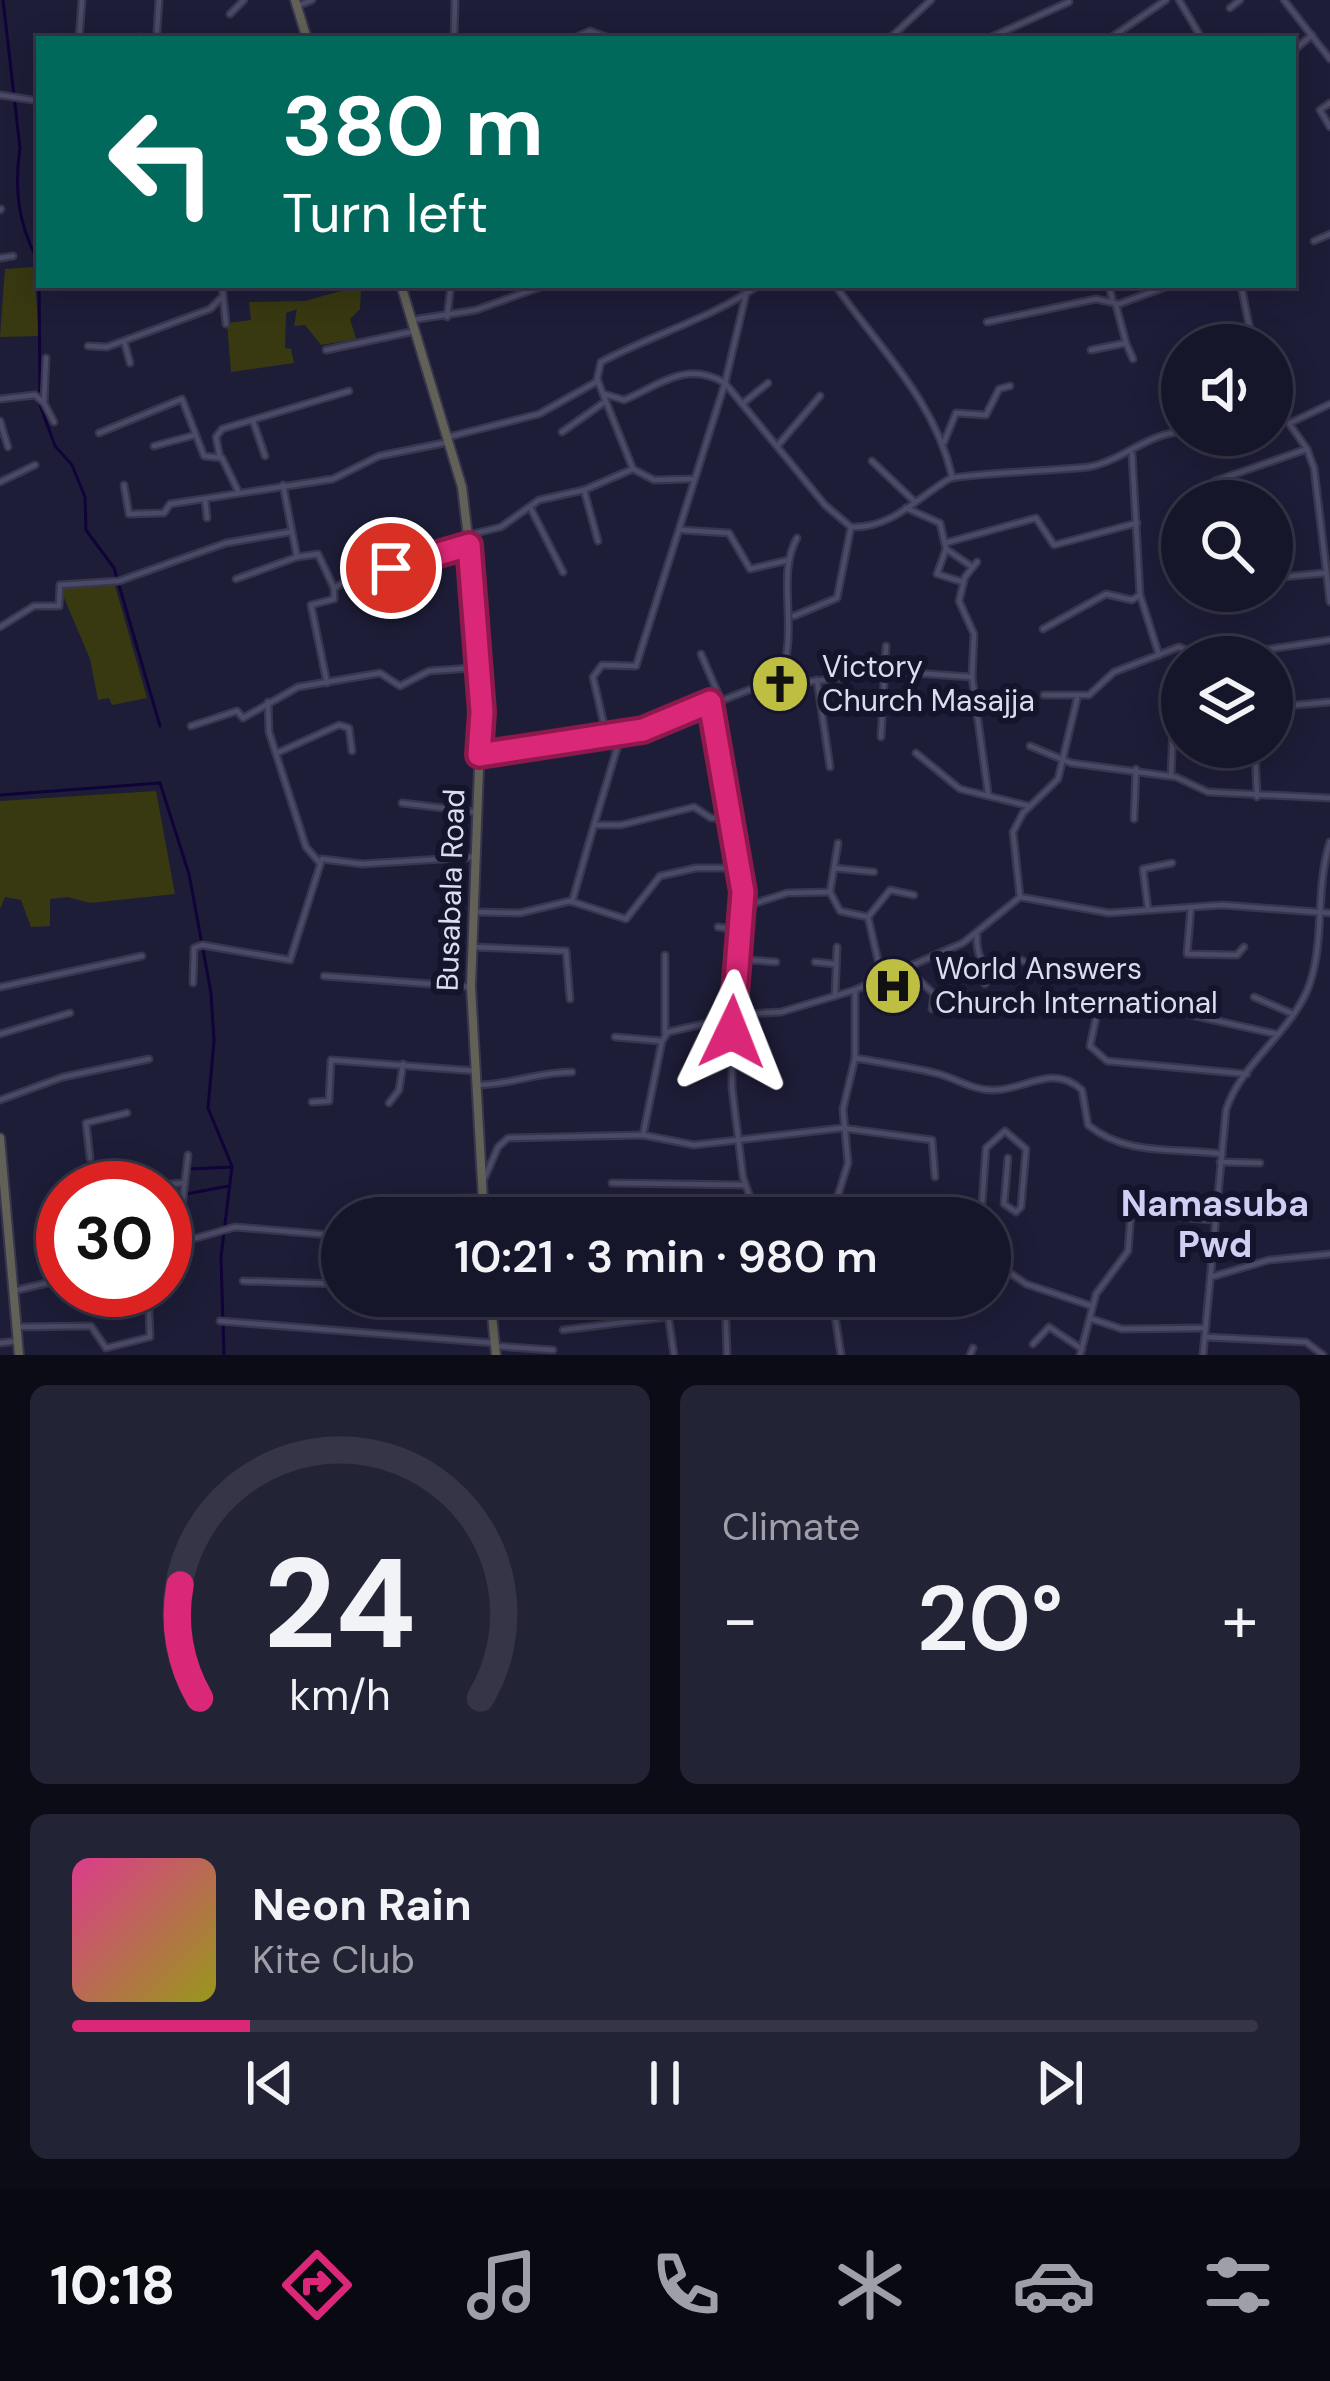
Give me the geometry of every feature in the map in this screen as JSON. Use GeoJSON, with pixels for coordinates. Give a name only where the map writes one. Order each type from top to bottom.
{"type":"FeatureCollection","features":[{"type":"Feature","properties":{"kind":"street"},"geometry":{"type":"LineString","coordinates":[[79,36],[82,0]]}},
{"type":"Feature","properties":{"kind":"street"},"geometry":{"type":"LineString","coordinates":[[157,31],[159,0]]}},
{"type":"Feature","properties":{"kind":"street"},"geometry":{"type":"LineString","coordinates":[[230,14],[244,0]]}},
{"type":"Feature","properties":{"kind":"street"},"geometry":{"type":"LineString","coordinates":[[307,36],[296,3],[312,0]]}},
{"type":"Feature","properties":{"kind":"street"},"geometry":{"type":"LineString","coordinates":[[454,36],[455,0]]}},
{"type":"Feature","properties":{"kind":"street"},"geometry":{"type":"LineString","coordinates":[[892,36],[931,0]]}},
{"type":"Feature","properties":{"kind":"street"},"geometry":{"type":"LineString","coordinates":[[1113,36],[1166,0]]}},
{"type":"Feature","properties":{"kind":"street"},"geometry":{"type":"LineString","coordinates":[[1180,0],[1200,36]]}},
{"type":"Feature","properties":{"kind":"street"},"geometry":{"type":"LineString","coordinates":[[1230,8],[1240,0]]}},
{"type":"Feature","properties":{"kind":"street"},"geometry":{"type":"LineString","coordinates":[[1284,0],[1330,59]]}},
{"type":"Feature","properties":{"kind":"street"},"geometry":{"type":"LineString","coordinates":[[993,36],[1069,1]]}},
{"type":"Feature","properties":{"kind":"street"},"geometry":{"type":"LineString","coordinates":[[1296,48],[1312,35]]}},
{"type":"Feature","properties":{"kind":"street"},"geometry":{"type":"LineString","coordinates":[[2,95],[36,100]]}},
{"type":"Feature","properties":{"kind":"street"},"geometry":{"type":"LineString","coordinates":[[1330,103],[1320,110],[1330,127]]}},
{"type":"Feature","properties":{"kind":"street"},"geometry":{"type":"LineString","coordinates":[[1314,242],[1330,234]]}},
{"type":"Feature","properties":{"kind":"street"},"geometry":{"type":"LineString","coordinates":[[0,258],[13,256]]}},
{"type":"Feature","properties":{"kind":"street"},"geometry":{"type":"LineString","coordinates":[[222,288],[226,324]]}},
{"type":"Feature","properties":{"kind":"street","name":"Busabala Road"},"geometry":{"type":"LineString","coordinates":[[401,288],[449,440],[469,540],[479,755],[470,987],[482,1197]]}},
{"type":"Feature","properties":{"kind":"street"},"geometry":{"type":"LineString","coordinates":[[447,317],[451,288]]}},
{"type":"Feature","properties":{"kind":"street"},"geometry":{"type":"LineString","coordinates":[[412,320],[447,317],[537,288]]}},
{"type":"Feature","properties":{"kind":"street"},"geometry":{"type":"LineString","coordinates":[[694,478],[653,480],[633,470],[598,381],[602,362],[654,334],[715,315],[755,288]]}},
{"type":"Feature","properties":{"kind":"street"},"geometry":{"type":"LineString","coordinates":[[837,288],[910,380],[944,442],[952,476]]}},
{"type":"Feature","properties":{"kind":"street"},"geometry":{"type":"LineString","coordinates":[[1109,288],[1133,359]]}},
{"type":"Feature","properties":{"kind":"street"},"geometry":{"type":"LineString","coordinates":[[987,322],[1114,302],[1161,288]]}},
{"type":"Feature","properties":{"kind":"street"},"geometry":{"type":"LineString","coordinates":[[1242,288],[1249,324]]}},
{"type":"Feature","properties":{"kind":"street"},"geometry":{"type":"LineString","coordinates":[[607,738],[592,677],[602,664],[636,665],[725,383],[746,294]]}},
{"type":"Feature","properties":{"kind":"street"},"geometry":{"type":"LineString","coordinates":[[88,346],[124,341],[210,309],[220,299]]}},
{"type":"Feature","properties":{"kind":"street"},"geometry":{"type":"LineString","coordinates":[[326,350],[415,331]]}},
{"type":"Feature","properties":{"kind":"street"},"geometry":{"type":"LineString","coordinates":[[124,341],[130,363]]}},
{"type":"Feature","properties":{"kind":"street"},"geometry":{"type":"LineString","coordinates":[[1091,350],[1126,343]]}},
{"type":"Feature","properties":{"kind":"street"},"geometry":{"type":"LineString","coordinates":[[44,402],[46,358]]}},
{"type":"Feature","properties":{"kind":"street"},"geometry":{"type":"LineString","coordinates":[[562,432],[605,397],[624,400],[677,374],[711,375],[725,383],[825,505],[851,527]]}},
{"type":"Feature","properties":{"kind":"street"},"geometry":{"type":"LineString","coordinates":[[124,485],[130,514],[164,513],[170,504],[333,479],[380,456],[539,414],[598,381]]}},
{"type":"Feature","properties":{"kind":"street"},"geometry":{"type":"LineString","coordinates":[[742,404],[768,383]]}},
{"type":"Feature","properties":{"kind":"street"},"geometry":{"type":"LineString","coordinates":[[944,442],[956,413],[986,415],[999,389],[1010,386]]}},
{"type":"Feature","properties":{"kind":"street"},"geometry":{"type":"LineString","coordinates":[[238,491],[220,458],[219,431],[349,391]]}},
{"type":"Feature","properties":{"kind":"street"},"geometry":{"type":"LineString","coordinates":[[0,399],[37,395],[54,422]]}},
{"type":"Feature","properties":{"kind":"street"},"geometry":{"type":"LineString","coordinates":[[779,444],[820,396]]}},
{"type":"Feature","properties":{"kind":"street"},"geometry":{"type":"LineString","coordinates":[[99,433],[182,399],[204,456],[220,458]]}},
{"type":"Feature","properties":{"kind":"street"},"geometry":{"type":"LineString","coordinates":[[1293,422],[1330,404]]}},
{"type":"Feature","properties":{"kind":"street"},"geometry":{"type":"LineString","coordinates":[[0,421],[8,447]]}},
{"type":"Feature","properties":{"kind":"street"},"geometry":{"type":"LineString","coordinates":[[254,421],[265,455]]}},
{"type":"Feature","properties":{"kind":"street"},"geometry":{"type":"LineString","coordinates":[[1293,427],[1307,448],[1320,508],[1330,602]]}},
{"type":"Feature","properties":{"kind":"street"},"geometry":{"type":"LineString","coordinates":[[851,527],[894,519],[952,476],[1086,467],[1132,454],[1161,434]]}},
{"type":"Feature","properties":{"kind":"street"},"geometry":{"type":"LineString","coordinates":[[154,446],[196,435]]}},
{"type":"Feature","properties":{"kind":"street"},"geometry":{"type":"LineString","coordinates":[[1218,480],[1307,448]]}},
{"type":"Feature","properties":{"kind":"street"},"geometry":{"type":"LineString","coordinates":[[1020,897],[1011,841],[1029,806],[1058,779],[1077,699],[1114,672],[1159,655],[1140,595],[1132,454]]}},
{"type":"Feature","properties":{"kind":"street"},"geometry":{"type":"LineString","coordinates":[[872,461],[915,502]]}},
{"type":"Feature","properties":{"kind":"street"},"geometry":{"type":"LineString","coordinates":[[0,482],[34,465]]}},
{"type":"Feature","properties":{"kind":"street"},"geometry":{"type":"LineString","coordinates":[[334,588],[469,540],[501,527],[530,506],[633,470]]}},
{"type":"Feature","properties":{"kind":"street"},"geometry":{"type":"LineString","coordinates":[[283,485],[297,556]]}},
{"type":"Feature","properties":{"kind":"street"},"geometry":{"type":"LineString","coordinates":[[584,490],[598,541]]}},
{"type":"Feature","properties":{"kind":"street"},"geometry":{"type":"LineString","coordinates":[[205,499],[207,518]]}},
{"type":"Feature","properties":{"kind":"street"},"geometry":{"type":"LineString","coordinates":[[530,506],[562,572]]}},
{"type":"Feature","properties":{"kind":"street"},"geometry":{"type":"LineString","coordinates":[[1320,508],[1330,506]]}},
{"type":"Feature","properties":{"kind":"street"},"geometry":{"type":"LineString","coordinates":[[906,508],[940,524],[945,546],[937,574],[963,582]]}},
{"type":"Feature","properties":{"kind":"street"},"geometry":{"type":"LineString","coordinates":[[945,546],[1036,518],[1054,545],[1137,523]]}},
{"type":"Feature","properties":{"kind":"street"},"geometry":{"type":"LineString","coordinates":[[793,616],[837,598],[851,527]]}},
{"type":"Feature","properties":{"kind":"street"},"geometry":{"type":"LineString","coordinates":[[678,530],[729,533],[750,569],[789,560]]}},
{"type":"Feature","properties":{"kind":"street"},"geometry":{"type":"LineString","coordinates":[[0,627],[34,606],[59,605],[60,584],[117,581],[226,543],[290,532]]}},
{"type":"Feature","properties":{"kind":"street"},"geometry":{"type":"LineString","coordinates":[[781,678],[793,616],[789,560],[797,538]]}},
{"type":"Feature","properties":{"kind":"street"},"geometry":{"type":"LineString","coordinates":[[945,546],[975,565],[963,582],[959,601],[974,634],[972,677],[988,793]]}},
{"type":"Feature","properties":{"kind":"street"},"geometry":{"type":"LineString","coordinates":[[236,579],[297,556],[318,554],[334,588],[334,599],[311,605],[327,682]]}},
{"type":"Feature","properties":{"kind":"street"},"geometry":{"type":"LineString","coordinates":[[1293,576],[1324,573]]}},
{"type":"Feature","properties":{"kind":"street"},"geometry":{"type":"LineString","coordinates":[[1043,629],[1106,594],[1132,600],[1140,595]]}},
{"type":"Feature","properties":{"kind":"street"},"geometry":{"type":"LineString","coordinates":[[1293,646],[1330,640]]}},
{"type":"Feature","properties":{"kind":"street"},"geometry":{"type":"LineString","coordinates":[[881,737],[886,646]]}},
{"type":"Feature","properties":{"kind":"street"},"geometry":{"type":"LineString","coordinates":[[701,654],[720,698]]}},
{"type":"Feature","properties":{"kind":"street"},"geometry":{"type":"LineString","coordinates":[[191,726],[237,711],[243,718],[298,687],[380,674],[400,686],[429,671],[472,668],[478,660]]}},
{"type":"Feature","properties":{"kind":"street"},"geometry":{"type":"LineString","coordinates":[[479,755],[621,735],[781,678],[817,680],[884,672],[972,677]]}},
{"type":"Feature","properties":{"kind":"street"},"geometry":{"type":"LineString","coordinates":[[817,680],[830,767]]}},
{"type":"Feature","properties":{"kind":"street"},"geometry":{"type":"LineString","coordinates":[[1045,695],[1077,699]]}},
{"type":"Feature","properties":{"kind":"street"},"geometry":{"type":"LineString","coordinates":[[268,702],[266,720],[306,847],[319,862]]}},
{"type":"Feature","properties":{"kind":"street"},"geometry":{"type":"LineString","coordinates":[[710,702],[743,907],[736,959],[732,1088],[750,1197]]}},
{"type":"Feature","properties":{"kind":"street"},"geometry":{"type":"LineString","coordinates":[[1293,705],[1330,702]]}},
{"type":"Feature","properties":{"kind":"street"},"geometry":{"type":"LineString","coordinates":[[277,753],[339,724],[349,728],[352,751]]}},
{"type":"Feature","properties":{"kind":"street"},"geometry":{"type":"LineString","coordinates":[[572,902],[621,735]]}},
{"type":"Feature","properties":{"kind":"street"},"geometry":{"type":"LineString","coordinates":[[1030,746],[1065,761],[1171,776],[1208,792],[1330,798]]}},
{"type":"Feature","properties":{"kind":"street"},"geometry":{"type":"LineString","coordinates":[[916,753],[960,789],[1029,806]]}},
{"type":"Feature","properties":{"kind":"street"},"geometry":{"type":"LineString","coordinates":[[1171,768],[1171,776]]}},
{"type":"Feature","properties":{"kind":"street"},"geometry":{"type":"LineString","coordinates":[[1256,768],[1257,797]]}},
{"type":"Feature","properties":{"kind":"street"},"geometry":{"type":"LineString","coordinates":[[1135,819],[1136,769]]}},
{"type":"Feature","properties":{"kind":"street"},"geometry":{"type":"LineString","coordinates":[[402,803],[475,812]]}},
{"type":"Feature","properties":{"kind":"street"},"geometry":{"type":"LineString","coordinates":[[594,825],[621,824],[694,807],[711,818],[730,818]]}},
{"type":"Feature","properties":{"kind":"street"},"geometry":{"type":"LineString","coordinates":[[1203,1355],[1212,1220],[1230,1098],[1293,1014],[1310,980],[1318,886],[1330,842]]}},
{"type":"Feature","properties":{"kind":"street"},"geometry":{"type":"LineString","coordinates":[[838,843],[830,892],[840,910],[868,917]]}},
{"type":"Feature","properties":{"kind":"street"},"geometry":{"type":"LineString","coordinates":[[319,862],[475,857]]}},
{"type":"Feature","properties":{"kind":"street"},"geometry":{"type":"LineString","coordinates":[[193,983],[190,958],[194,948],[202,945],[290,960],[319,862]]}},
{"type":"Feature","properties":{"kind":"street"},"geometry":{"type":"LineString","coordinates":[[1148,910],[1143,868],[1172,863]]}},
{"type":"Feature","properties":{"kind":"street"},"geometry":{"type":"LineString","coordinates":[[473,911],[520,913],[572,902],[626,919],[660,876],[696,868],[739,868]]}},
{"type":"Feature","properties":{"kind":"street"},"geometry":{"type":"LineString","coordinates":[[834,868],[874,872]]}},
{"type":"Feature","properties":{"kind":"street"},"geometry":{"type":"LineString","coordinates":[[868,917],[890,890],[914,895]]}},
{"type":"Feature","properties":{"kind":"street"},"geometry":{"type":"LineString","coordinates":[[743,907],[787,893],[830,892]]}},
{"type":"Feature","properties":{"kind":"street"},"geometry":{"type":"LineString","coordinates":[[1020,897],[1109,913],[1191,907],[1330,913]]}},
{"type":"Feature","properties":{"kind":"street"},"geometry":{"type":"LineString","coordinates":[[615,1037],[663,1038],[735,1017],[782,1012],[855,990],[977,936],[1020,897]]}},
{"type":"Feature","properties":{"kind":"street"},"geometry":{"type":"LineString","coordinates":[[1191,907],[1187,955],[1237,956],[1244,946]]}},
{"type":"Feature","properties":{"kind":"street"},"geometry":{"type":"LineString","coordinates":[[868,917],[883,979]]}},
{"type":"Feature","properties":{"kind":"street"},"geometry":{"type":"LineString","coordinates":[[718,928],[740,930]]}},
{"type":"Feature","properties":{"kind":"street"},"geometry":{"type":"LineString","coordinates":[[977,936],[976,950],[987,965],[985,984]]}},
{"type":"Feature","properties":{"kind":"street"},"geometry":{"type":"LineString","coordinates":[[472,946],[566,951],[570,999]]}},
{"type":"Feature","properties":{"kind":"street"},"geometry":{"type":"LineString","coordinates":[[835,996],[837,947]]}},
{"type":"Feature","properties":{"kind":"street"},"geometry":{"type":"LineString","coordinates":[[644,1135],[663,1038],[665,955]]}},
{"type":"Feature","properties":{"kind":"street"},"geometry":{"type":"LineString","coordinates":[[0,987],[142,956]]}},
{"type":"Feature","properties":{"kind":"street"},"geometry":{"type":"LineString","coordinates":[[736,959],[776,962]]}},
{"type":"Feature","properties":{"kind":"street"},"geometry":{"type":"LineString","coordinates":[[987,965],[1021,960],[1056,976]]}},
{"type":"Feature","properties":{"kind":"street"},"geometry":{"type":"LineString","coordinates":[[815,962],[835,964]]}},
{"type":"Feature","properties":{"kind":"street"},"geometry":{"type":"LineString","coordinates":[[908,969],[934,994],[965,994]]}},
{"type":"Feature","properties":{"kind":"street"},"geometry":{"type":"LineString","coordinates":[[324,976],[470,987]]}},
{"type":"Feature","properties":{"kind":"street"},"geometry":{"type":"LineString","coordinates":[[837,1197],[848,1163],[842,1128],[855,1058],[855,990]]}},
{"type":"Feature","properties":{"kind":"street"},"geometry":{"type":"LineString","coordinates":[[932,1009],[934,994]]}},
{"type":"Feature","properties":{"kind":"street"},"geometry":{"type":"LineString","coordinates":[[1254,997],[1293,1014]]}},
{"type":"Feature","properties":{"kind":"street"},"geometry":{"type":"LineString","coordinates":[[1098,1008],[1090,1046],[1107,1061],[1247,1074]]}},
{"type":"Feature","properties":{"kind":"street"},"geometry":{"type":"LineString","coordinates":[[0,1034],[70,1012]]}},
{"type":"Feature","properties":{"kind":"street"},"geometry":{"type":"LineString","coordinates":[[1178,1012],[1276,1034]]}},
{"type":"Feature","properties":{"kind":"street"},"geometry":{"type":"LineString","coordinates":[[855,1058],[934,1073],[983,1090],[1011,1089],[1039,1077],[1068,1080],[1082,1090],[1088,1125],[1112,1140],[1155,1151],[1260,1163]]}},
{"type":"Feature","properties":{"kind":"street"},"geometry":{"type":"LineString","coordinates":[[0,1100],[63,1077],[149,1059]]}},
{"type":"Feature","properties":{"kind":"street"},"geometry":{"type":"LineString","coordinates":[[312,1102],[329,1100],[332,1060],[476,1071]]}},
{"type":"Feature","properties":{"kind":"street"},"geometry":{"type":"LineString","coordinates":[[389,1103],[399,1090],[404,1064]]}},
{"type":"Feature","properties":{"kind":"street"},"geometry":{"type":"LineString","coordinates":[[476,1085],[516,1085],[535,1073],[572,1072]]}},
{"type":"Feature","properties":{"kind":"street"},"geometry":{"type":"LineString","coordinates":[[90,1158],[86,1123],[127,1113]]}},
{"type":"Feature","properties":{"kind":"street"},"geometry":{"type":"LineString","coordinates":[[482,1184],[508,1138],[644,1135],[682,1145],[738,1143],[842,1128],[932,1140],[935,1177]]}},
{"type":"Feature","properties":{"kind":"street"},"geometry":{"type":"LineString","coordinates":[[982,1197],[984,1154],[990,1142],[1005,1131],[1026,1149],[1021,1208],[1016,1212],[1011,1209]]}},
{"type":"Feature","properties":{"kind":"street"},"geometry":{"type":"LineString","coordinates":[[0,1138],[3,1221],[19,1355]]}},
{"type":"Feature","properties":{"kind":"street"},"geometry":{"type":"LineString","coordinates":[[187,1161],[188,1155]]}},
{"type":"Feature","properties":{"kind":"street"},"geometry":{"type":"LineString","coordinates":[[1005,1197],[1008,1158]]}},
{"type":"Feature","properties":{"kind":"street"},"geometry":{"type":"LineString","coordinates":[[612,1183],[745,1185]]}},
{"type":"Feature","properties":{"kind":"street"},"geometry":{"type":"LineString","coordinates":[[1033,1344],[1049,1327],[1081,1352],[1093,1306],[1128,1251],[1131,1213],[1212,1220]]}},
{"type":"Feature","properties":{"kind":"street"},"geometry":{"type":"LineString","coordinates":[[192,1236],[235,1227],[321,1234]]}},
{"type":"Feature","properties":{"kind":"street"},"geometry":{"type":"LineString","coordinates":[[1211,1276],[1269,1260],[1330,1254]]}},
{"type":"Feature","properties":{"kind":"street"},"geometry":{"type":"LineString","coordinates":[[1011,1274],[1026,1284],[1093,1306]]}},
{"type":"Feature","properties":{"kind":"street"},"geometry":{"type":"LineString","coordinates":[[243,1281],[321,1284]]}},
{"type":"Feature","properties":{"kind":"street"},"geometry":{"type":"LineString","coordinates":[[0,1301],[36,1288]]}},
{"type":"Feature","properties":{"kind":"street"},"geometry":{"type":"LineString","coordinates":[[15,1328],[91,1326],[106,1348],[150,1336],[149,1317]]}},
{"type":"Feature","properties":{"kind":"street"},"geometry":{"type":"LineString","coordinates":[[491,1317],[495,1348]]}},
{"type":"Feature","properties":{"kind":"street"},"geometry":{"type":"LineString","coordinates":[[562,1330],[668,1317],[674,1355]]}},
{"type":"Feature","properties":{"kind":"street"},"geometry":{"type":"LineString","coordinates":[[726,1317],[727,1355]]}},
{"type":"Feature","properties":{"kind":"street"},"geometry":{"type":"LineString","coordinates":[[835,1317],[841,1355]]}},
{"type":"Feature","properties":{"kind":"street"},"geometry":{"type":"LineString","coordinates":[[1090,1318],[1122,1329],[1204,1328]]}},
{"type":"Feature","properties":{"kind":"street"},"geometry":{"type":"LineString","coordinates":[[220,1321],[554,1350]]}},
{"type":"Feature","properties":{"kind":"street"},"geometry":{"type":"LineString","coordinates":[[1205,1337],[1306,1342],[1323,1355]]}},
{"type":"Feature","properties":{"kind":"street"},"geometry":{"type":"LineString","coordinates":[[0,1343],[17,1341]]}},
{"type":"Feature","properties":{"kind":"shaded area"},"geometry":{"type":"Polygon","coordinates":[[[34,267],[39,336],[0,337],[5,269],[34,267]]]}},
{"type":"Feature","properties":{"kind":"shaded area"},"geometry":{"type":"Polygon","coordinates":[[[348,289],[361,291],[360,309],[350,319],[356,339],[321,345],[305,325],[294,326],[297,309],[286,313],[285,348],[291,349],[294,363],[231,372],[227,323],[251,320],[249,302],[305,301],[348,289]]]}},
{"type":"Feature","properties":{"kind":"shaded area"},"geometry":{"type":"Polygon","coordinates":[[[114,582],[147,698],[112,705],[109,698],[98,700],[90,659],[62,593],[63,586],[114,582]]]}},
{"type":"Feature","properties":{"kind":"shaded area"},"geometry":{"type":"Polygon","coordinates":[[[156,791],[175,894],[90,903],[68,897],[50,899],[50,926],[31,927],[21,900],[5,897],[0,909],[0,801],[156,791]]]}},
{"type":"Feature","properties":{"kind":"waterway"},"geometry":{"type":"LineString","coordinates":[[3,0],[20,148],[19,207],[36,256]]}},
{"type":"Feature","properties":{"kind":"waterway"},"geometry":{"type":"LineString","coordinates":[[39,288],[40,405],[55,446],[72,465],[85,497],[86,530],[114,568],[160,726]]}},
{"type":"Feature","properties":{"kind":"waterway"},"geometry":{"type":"LineString","coordinates":[[160,783],[189,874],[211,993],[214,1041],[208,1108],[232,1166],[221,1257],[224,1355]]}},
{"type":"Feature","properties":{"kind":"waterway"},"geometry":{"type":"LineString","coordinates":[[0,795],[160,783]]}},
{"type":"Feature","properties":{"kind":"waterway"},"geometry":{"type":"LineString","coordinates":[[192,1169],[232,1167]]}},
{"type":"Feature","properties":{"kind":"waterway"},"geometry":{"type":"LineString","coordinates":[[192,1193],[229,1186]]}},
{"type":"Feature","properties":{"kind":"place","name":"Victory Church Masajja"},"geometry":{"type":"Point","coordinates":[780,684]}},
{"type":"Feature","properties":{"kind":"place","name":"World Answers Church International"},"geometry":{"type":"Point","coordinates":[893,986]}},
{"type":"Feature","properties":{"kind":"district","name":"Namasuba Pwd"},"geometry":{"type":"Point","coordinates":[1215,1224]}},
{"type":"Feature","properties":{"kind":"route"},"geometry":{"type":"LineString","coordinates":[[391,568],[434,551],[469,545],[482,712],[479,755],[611,738],[710,702],[743,892],[732,980],[732,1032]]}}]}
